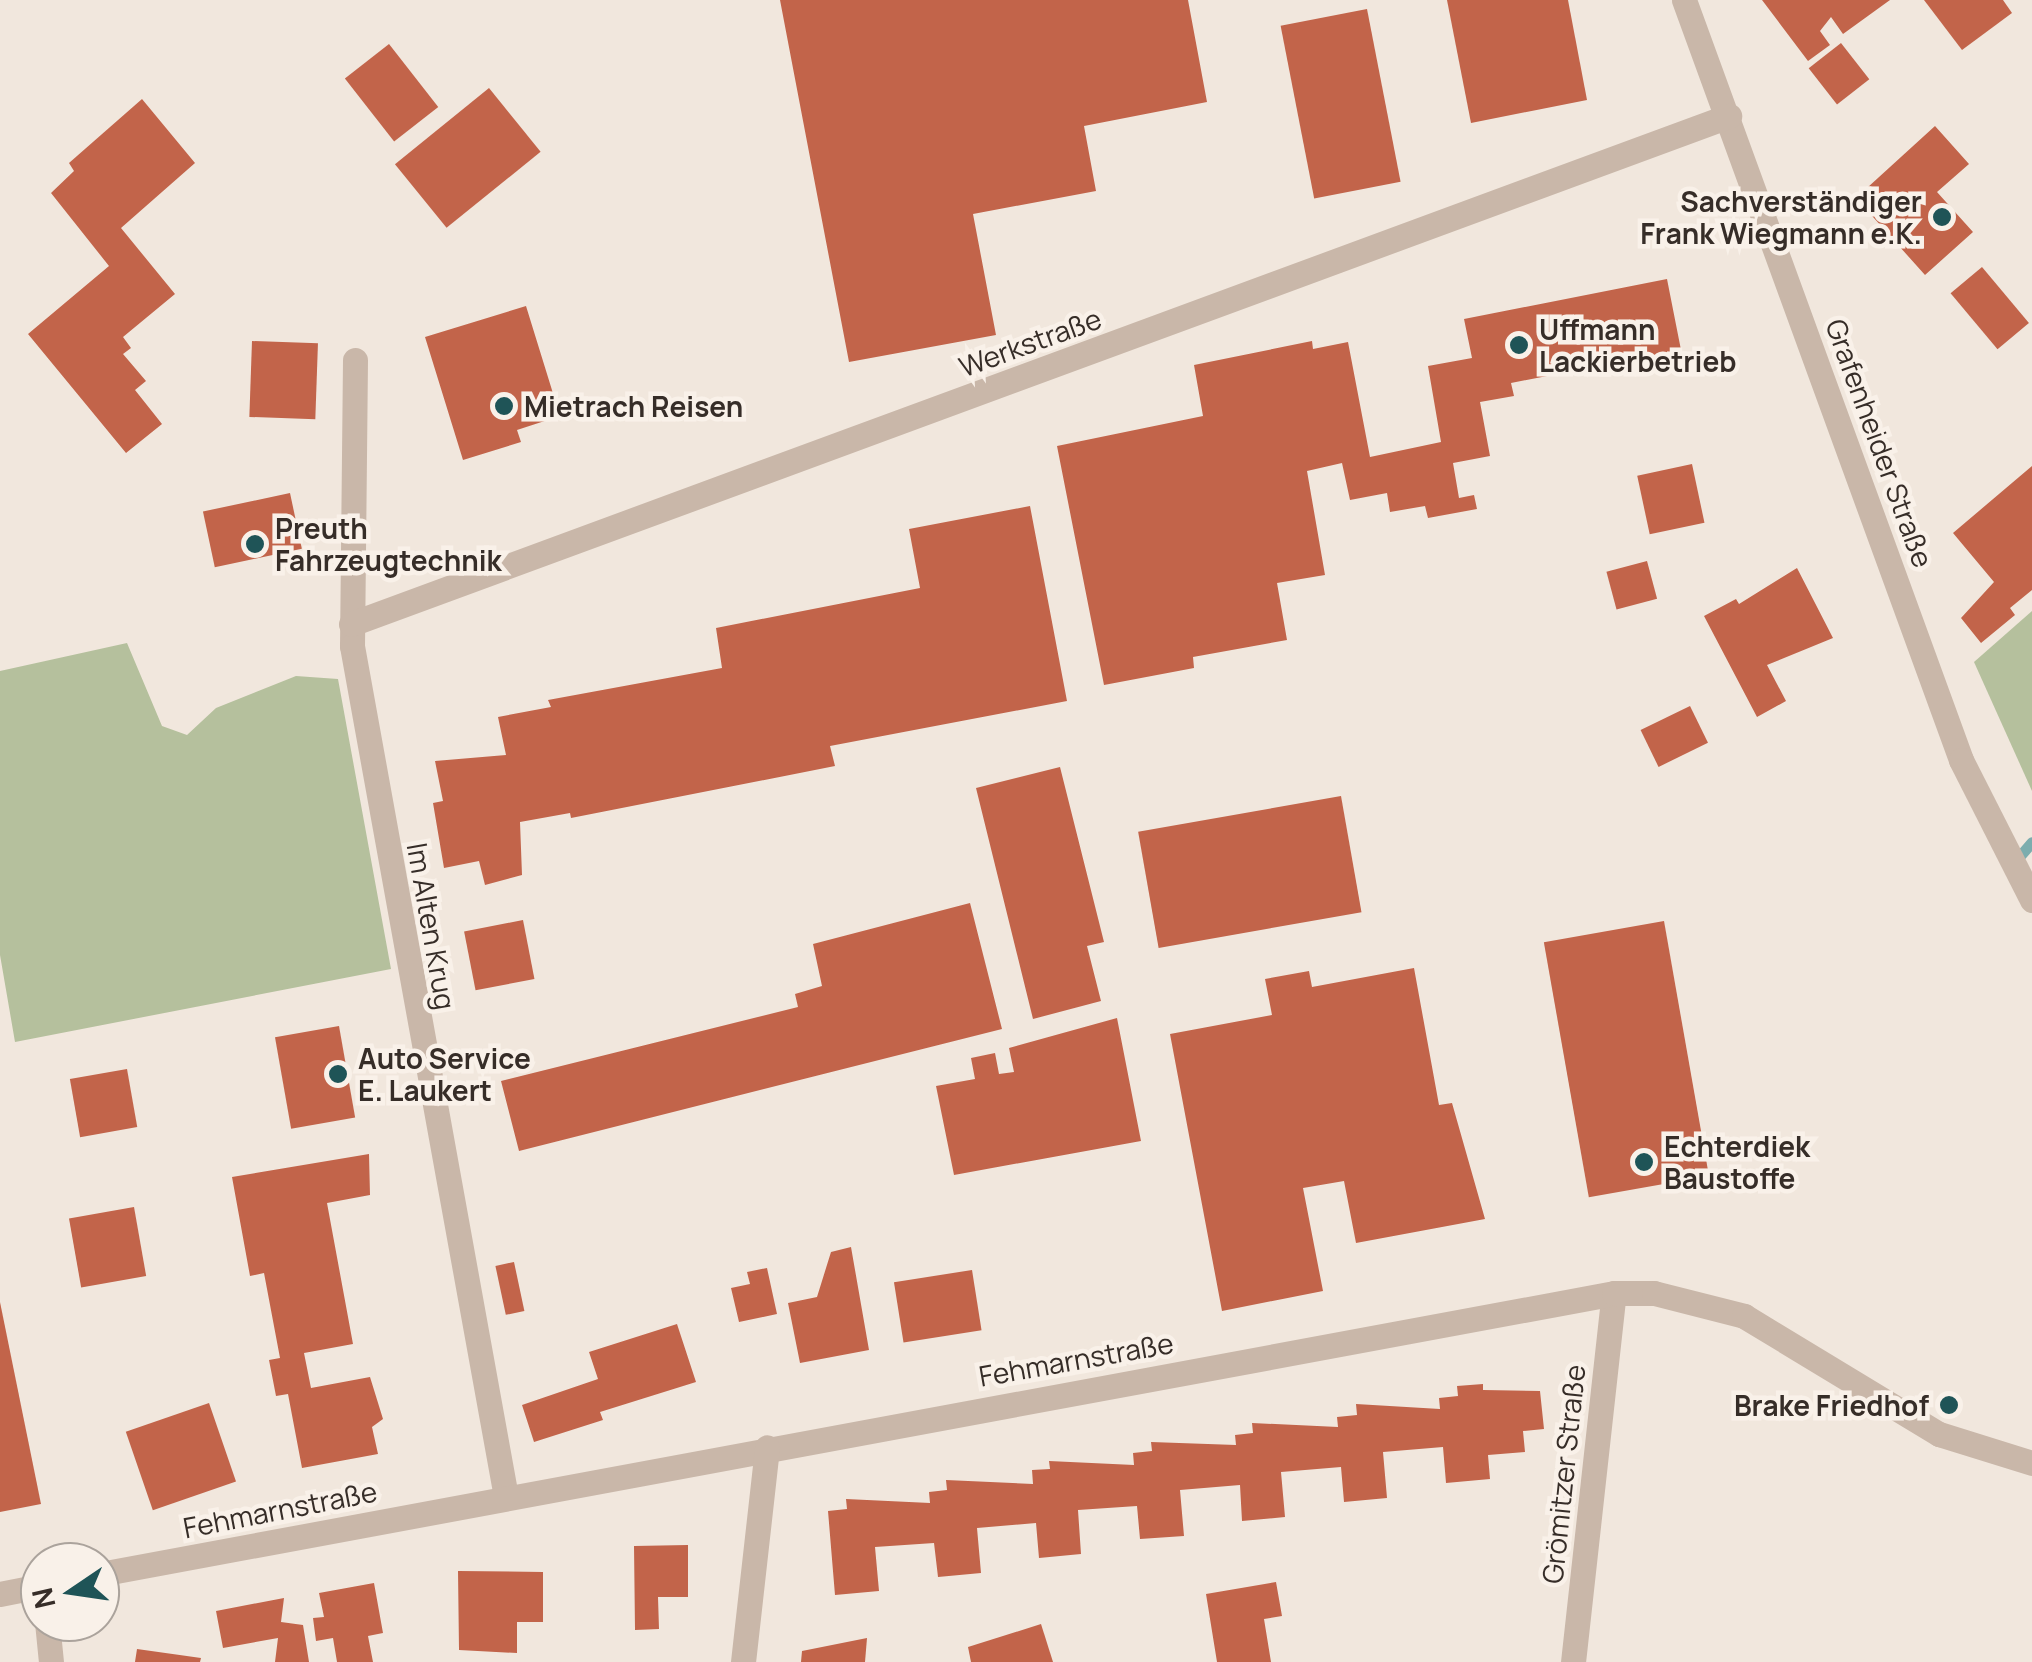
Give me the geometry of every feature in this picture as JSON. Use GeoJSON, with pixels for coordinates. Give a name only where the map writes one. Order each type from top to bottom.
{"type":"FeatureCollection","features":[{"type":"Feature","properties":{"kind":"street","name":"Grafenheider Straße"},"geometry":{"type":"LineString","coordinates":[[1684,0],[1961,760],[2032,900]]}},
{"type":"Feature","properties":{"kind":"street","name":"Werkstraße"},"geometry":{"type":"LineString","coordinates":[[352,624],[1729,116]]}},
{"type":"Feature","properties":{"kind":"street","name":"Im Alten Krug"},"geometry":{"type":"LineString","coordinates":[[355,360],[352,624],[506,1497]]}},
{"type":"Feature","properties":{"kind":"street","name":"Fehmarnstraße"},"geometry":{"type":"LineString","coordinates":[[120,1570],[1614,1293],[1654,1293],[1744,1316],[1939,1434],[2032,1463]]}},
{"type":"Feature","properties":{"kind":"street","name":"Grömitzer Straße"},"geometry":{"type":"LineString","coordinates":[[1573,1662],[1614,1293]]}},
{"type":"Feature","properties":{"kind":"street"},"geometry":{"type":"LineString","coordinates":[[742,1662],[768,1447]]}},
{"type":"Feature","properties":{"kind":"green space"},"geometry":{"type":"Polygon","coordinates":[[[2032,611],[2032,791],[1974,662],[2032,611]]]}},
{"type":"Feature","properties":{"kind":"green space"},"geometry":{"type":"Polygon","coordinates":[[[127,643],[162,726],[187,735],[216,708],[296,676],[338,679],[391,969],[15,1042],[0,955],[0,671],[127,643]]]}},
{"type":"Feature","properties":{"kind":"building"},"geometry":{"type":"Polygon","coordinates":[[[780,0],[1188,0],[1207,102],[1084,126],[1096,191],[973,214],[996,335],[849,362],[780,0]]]}},
{"type":"Feature","properties":{"kind":"building"},"geometry":{"type":"Polygon","coordinates":[[[1447,0],[1568,0],[1587,100],[1471,123],[1447,0]]]}},
{"type":"Feature","properties":{"kind":"building"},"geometry":{"type":"Polygon","coordinates":[[[1762,0],[1890,0],[1843,34],[1831,17],[1820,31],[1830,45],[1808,61],[1762,0]]]}},
{"type":"Feature","properties":{"kind":"building"},"geometry":{"type":"Polygon","coordinates":[[[1924,0],[2003,0],[2012,13],[1962,50],[1924,0]]]}},
{"type":"Feature","properties":{"kind":"building"},"geometry":{"type":"Polygon","coordinates":[[[1367,9],[1401,182],[1314,199],[1281,26],[1367,9]]]}},
{"type":"Feature","properties":{"kind":"building"},"geometry":{"type":"Polygon","coordinates":[[[1841,43],[1869,79],[1837,104],[1809,68],[1841,43]]]}},
{"type":"Feature","properties":{"kind":"building"},"geometry":{"type":"Polygon","coordinates":[[[389,44],[438,107],[394,142],[345,78],[389,44]]]}},
{"type":"Feature","properties":{"kind":"building"},"geometry":{"type":"Polygon","coordinates":[[[489,88],[541,152],[447,228],[395,164],[489,88]]]}},
{"type":"Feature","properties":{"kind":"building"},"geometry":{"type":"Polygon","coordinates":[[[142,99],[195,163],[121,228],[175,294],[123,337],[131,348],[123,354],[146,381],[135,390],[162,424],[126,453],[28,334],[109,266],[51,193],[74,171],[69,163],[142,99]]]}},
{"type":"Feature","properties":{"kind":"building"},"geometry":{"type":"Polygon","coordinates":[[[1935,126],[1969,164],[1937,192],[1973,232],[1925,275],[1856,198],[1935,126]]]}},
{"type":"Feature","properties":{"kind":"building"},"geometry":{"type":"Polygon","coordinates":[[[1982,267],[2029,323],[1998,349],[1951,293],[1982,267]]]}},
{"type":"Feature","properties":{"kind":"building"},"geometry":{"type":"Polygon","coordinates":[[[1667,279],[1681,350],[1511,383],[1514,396],[1480,402],[1490,456],[1453,463],[1459,498],[1474,495],[1477,509],[1428,518],[1425,506],[1390,512],[1387,493],[1350,500],[1342,463],[1307,471],[1325,575],[1277,583],[1287,640],[1193,657],[1194,668],[1104,685],[1057,446],[1203,416],[1194,365],[1312,341],[1313,349],[1348,342],[1370,457],[1441,442],[1428,366],[1472,358],[1464,319],[1667,279]]]}},
{"type":"Feature","properties":{"kind":"building"},"geometry":{"type":"Polygon","coordinates":[[[526,306],[560,416],[517,430],[521,442],[463,460],[425,337],[526,306]]]}},
{"type":"Feature","properties":{"kind":"building"},"geometry":{"type":"Polygon","coordinates":[[[252,341],[318,343],[315,419],[249,417],[252,341]]]}},
{"type":"Feature","properties":{"kind":"building"},"geometry":{"type":"Polygon","coordinates":[[[1692,464],[1704,523],[1650,534],[1637,476],[1692,464]]]}},
{"type":"Feature","properties":{"kind":"building"},"geometry":{"type":"Polygon","coordinates":[[[2032,466],[2032,590],[2010,608],[2015,615],[1981,643],[1961,618],[1994,582],[1953,533],[2032,466]]]}},
{"type":"Feature","properties":{"kind":"building"},"geometry":{"type":"Polygon","coordinates":[[[290,493],[302,549],[215,567],[203,512],[290,493]]]}},
{"type":"Feature","properties":{"kind":"building"},"geometry":{"type":"Polygon","coordinates":[[[1030,506],[1067,701],[830,746],[835,766],[571,818],[570,813],[520,822],[522,875],[485,885],[479,861],[444,868],[433,803],[443,801],[435,761],[506,755],[498,717],[551,707],[548,700],[722,668],[716,628],[920,588],[909,529],[1030,506]]]}},
{"type":"Feature","properties":{"kind":"building"},"geometry":{"type":"Polygon","coordinates":[[[1647,561],[1657,599],[1617,610],[1606,572],[1647,561]]]}},
{"type":"Feature","properties":{"kind":"building"},"geometry":{"type":"Polygon","coordinates":[[[1797,568],[1833,638],[1767,665],[1786,701],[1757,717],[1704,616],[1736,599],[1739,604],[1797,568]]]}},
{"type":"Feature","properties":{"kind":"building"},"geometry":{"type":"Polygon","coordinates":[[[1690,706],[1708,743],[1659,767],[1641,730],[1690,706]]]}},
{"type":"Feature","properties":{"kind":"building"},"geometry":{"type":"Polygon","coordinates":[[[1060,767],[1104,942],[1087,946],[1101,1001],[1033,1019],[976,788],[1060,767]]]}},
{"type":"Feature","properties":{"kind":"building"},"geometry":{"type":"Polygon","coordinates":[[[1341,796],[1361,912],[1159,948],[1138,832],[1341,796]]]}},
{"type":"Feature","properties":{"kind":"building"},"geometry":{"type":"Polygon","coordinates":[[[970,903],[1002,1029],[519,1151],[501,1081],[798,1007],[795,994],[822,986],[813,944],[970,903]]]}},
{"type":"Feature","properties":{"kind":"building"},"geometry":{"type":"Polygon","coordinates":[[[523,920],[534,979],[476,990],[464,931],[523,920]]]}},
{"type":"Feature","properties":{"kind":"building"},"geometry":{"type":"Polygon","coordinates":[[[1664,921],[1709,1176],[1589,1197],[1544,942],[1664,921]]]}},
{"type":"Feature","properties":{"kind":"building"},"geometry":{"type":"Polygon","coordinates":[[[1414,968],[1439,1105],[1452,1103],[1485,1219],[1356,1243],[1344,1181],[1303,1188],[1323,1291],[1222,1311],[1170,1034],[1272,1015],[1265,979],[1309,971],[1312,987],[1414,968]]]}},
{"type":"Feature","properties":{"kind":"building"},"geometry":{"type":"Polygon","coordinates":[[[1117,1018],[1141,1141],[954,1175],[936,1086],[975,1079],[971,1058],[995,1053],[999,1074],[1014,1072],[1009,1048],[1117,1018]]]}},
{"type":"Feature","properties":{"kind":"building"},"geometry":{"type":"Polygon","coordinates":[[[339,1026],[355,1118],[291,1129],[275,1037],[339,1026]]]}},
{"type":"Feature","properties":{"kind":"building"},"geometry":{"type":"Polygon","coordinates":[[[127,1069],[137,1127],[80,1137],[70,1079],[127,1069]]]}},
{"type":"Feature","properties":{"kind":"building"},"geometry":{"type":"Polygon","coordinates":[[[369,1154],[370,1195],[327,1203],[353,1344],[304,1353],[311,1388],[370,1377],[383,1419],[372,1427],[378,1454],[302,1468],[288,1394],[276,1396],[269,1360],[280,1358],[264,1273],[250,1276],[232,1177],[369,1154]]]}},
{"type":"Feature","properties":{"kind":"building"},"geometry":{"type":"Polygon","coordinates":[[[134,1207],[146,1276],[81,1287],[69,1218],[134,1207]]]}},
{"type":"Feature","properties":{"kind":"building"},"geometry":{"type":"Polygon","coordinates":[[[851,1247],[869,1350],[800,1363],[788,1303],[817,1297],[831,1252],[851,1247]]]}},
{"type":"Feature","properties":{"kind":"building"},"geometry":{"type":"Polygon","coordinates":[[[514,1262],[524,1311],[506,1315],[495,1266],[514,1262]]]}},
{"type":"Feature","properties":{"kind":"building"},"geometry":{"type":"Polygon","coordinates":[[[767,1268],[777,1314],[739,1322],[731,1288],[750,1284],[747,1272],[767,1268]]]}},
{"type":"Feature","properties":{"kind":"building"},"geometry":{"type":"Polygon","coordinates":[[[972,1270],[982,1330],[904,1343],[894,1282],[972,1270]]]}},
{"type":"Feature","properties":{"kind":"building"},"geometry":{"type":"Polygon","coordinates":[[[0,1302],[41,1504],[0,1512],[0,1302]]]}},
{"type":"Feature","properties":{"kind":"building"},"geometry":{"type":"Polygon","coordinates":[[[677,1324],[696,1382],[600,1412],[603,1420],[534,1442],[522,1405],[598,1379],[589,1352],[677,1324]]]}},
{"type":"Feature","properties":{"kind":"building"},"geometry":{"type":"Polygon","coordinates":[[[1483,1384],[1483,1390],[1540,1391],[1544,1429],[1523,1431],[1525,1452],[1488,1455],[1490,1479],[1446,1483],[1443,1447],[1383,1452],[1387,1498],[1344,1502],[1341,1467],[1281,1472],[1285,1517],[1242,1521],[1240,1485],[1180,1490],[1184,1536],[1140,1539],[1137,1506],[1078,1510],[1081,1554],[1039,1558],[1036,1523],[977,1528],[981,1573],[938,1577],[934,1543],[875,1547],[879,1591],[835,1595],[828,1511],[847,1509],[846,1499],[930,1503],[929,1492],[947,1490],[946,1480],[1033,1484],[1032,1470],[1050,1469],[1049,1461],[1134,1465],[1133,1453],[1152,1451],[1151,1442],[1236,1445],[1235,1435],[1253,1433],[1252,1423],[1338,1427],[1337,1417],[1357,1415],[1356,1404],[1440,1409],[1439,1398],[1458,1396],[1457,1386],[1483,1384]]]}},
{"type":"Feature","properties":{"kind":"building"},"geometry":{"type":"Polygon","coordinates":[[[209,1403],[236,1481],[153,1510],[126,1432],[209,1403]]]}},
{"type":"Feature","properties":{"kind":"building"},"geometry":{"type":"Polygon","coordinates":[[[688,1545],[688,1597],[658,1597],[659,1629],[635,1630],[634,1546],[688,1545]]]}},
{"type":"Feature","properties":{"kind":"building"},"geometry":{"type":"Polygon","coordinates":[[[458,1571],[543,1572],[543,1622],[517,1622],[517,1653],[459,1650],[458,1571]]]}},
{"type":"Feature","properties":{"kind":"building"},"geometry":{"type":"Polygon","coordinates":[[[1276,1582],[1282,1616],[1264,1619],[1271,1662],[1217,1662],[1206,1594],[1276,1582]]]}},
{"type":"Feature","properties":{"kind":"building"},"geometry":{"type":"Polygon","coordinates":[[[374,1583],[383,1633],[368,1636],[373,1662],[337,1662],[333,1638],[316,1641],[313,1618],[324,1617],[319,1593],[374,1583]]]}},
{"type":"Feature","properties":{"kind":"building"},"geometry":{"type":"Polygon","coordinates":[[[284,1598],[281,1622],[303,1625],[309,1662],[275,1662],[278,1638],[223,1648],[216,1611],[284,1598]]]}},
{"type":"Feature","properties":{"kind":"building"},"geometry":{"type":"Polygon","coordinates":[[[1041,1624],[1053,1662],[971,1662],[968,1647],[1041,1624]]]}},
{"type":"Feature","properties":{"kind":"building"},"geometry":{"type":"Polygon","coordinates":[[[867,1638],[865,1662],[801,1662],[802,1651],[867,1638]]]}},
{"type":"Feature","properties":{"kind":"building"},"geometry":{"type":"Polygon","coordinates":[[[137,1649],[201,1658],[200,1662],[135,1662],[137,1649]]]}},
{"type":"Feature","properties":{"kind":"waterway"},"geometry":{"type":"LineString","coordinates":[[2018,858],[2032,842]]}},
{"type":"Feature","properties":{"kind":"place","name":"Sachverständiger Frank Wiegmann e.K."},"geometry":{"type":"Point","coordinates":[1942,217]}},
{"type":"Feature","properties":{"kind":"place","name":"Uffmann Lackierbetrieb"},"geometry":{"type":"Point","coordinates":[1519,345]}},
{"type":"Feature","properties":{"kind":"place","name":"Mietrach Reisen"},"geometry":{"type":"Point","coordinates":[504,406]}},
{"type":"Feature","properties":{"kind":"place","name":"Preuth Fahrzeugtechnik"},"geometry":{"type":"Point","coordinates":[255,544]}},
{"type":"Feature","properties":{"kind":"place","name":"Auto Service E. Laukert"},"geometry":{"type":"Point","coordinates":[338,1074]}},
{"type":"Feature","properties":{"kind":"place","name":"Echterdiek Baustoffe"},"geometry":{"type":"Point","coordinates":[1644,1162]}},
{"type":"Feature","properties":{"kind":"place","name":"Brake Friedhof"},"geometry":{"type":"Point","coordinates":[1949,1405]}}]}
